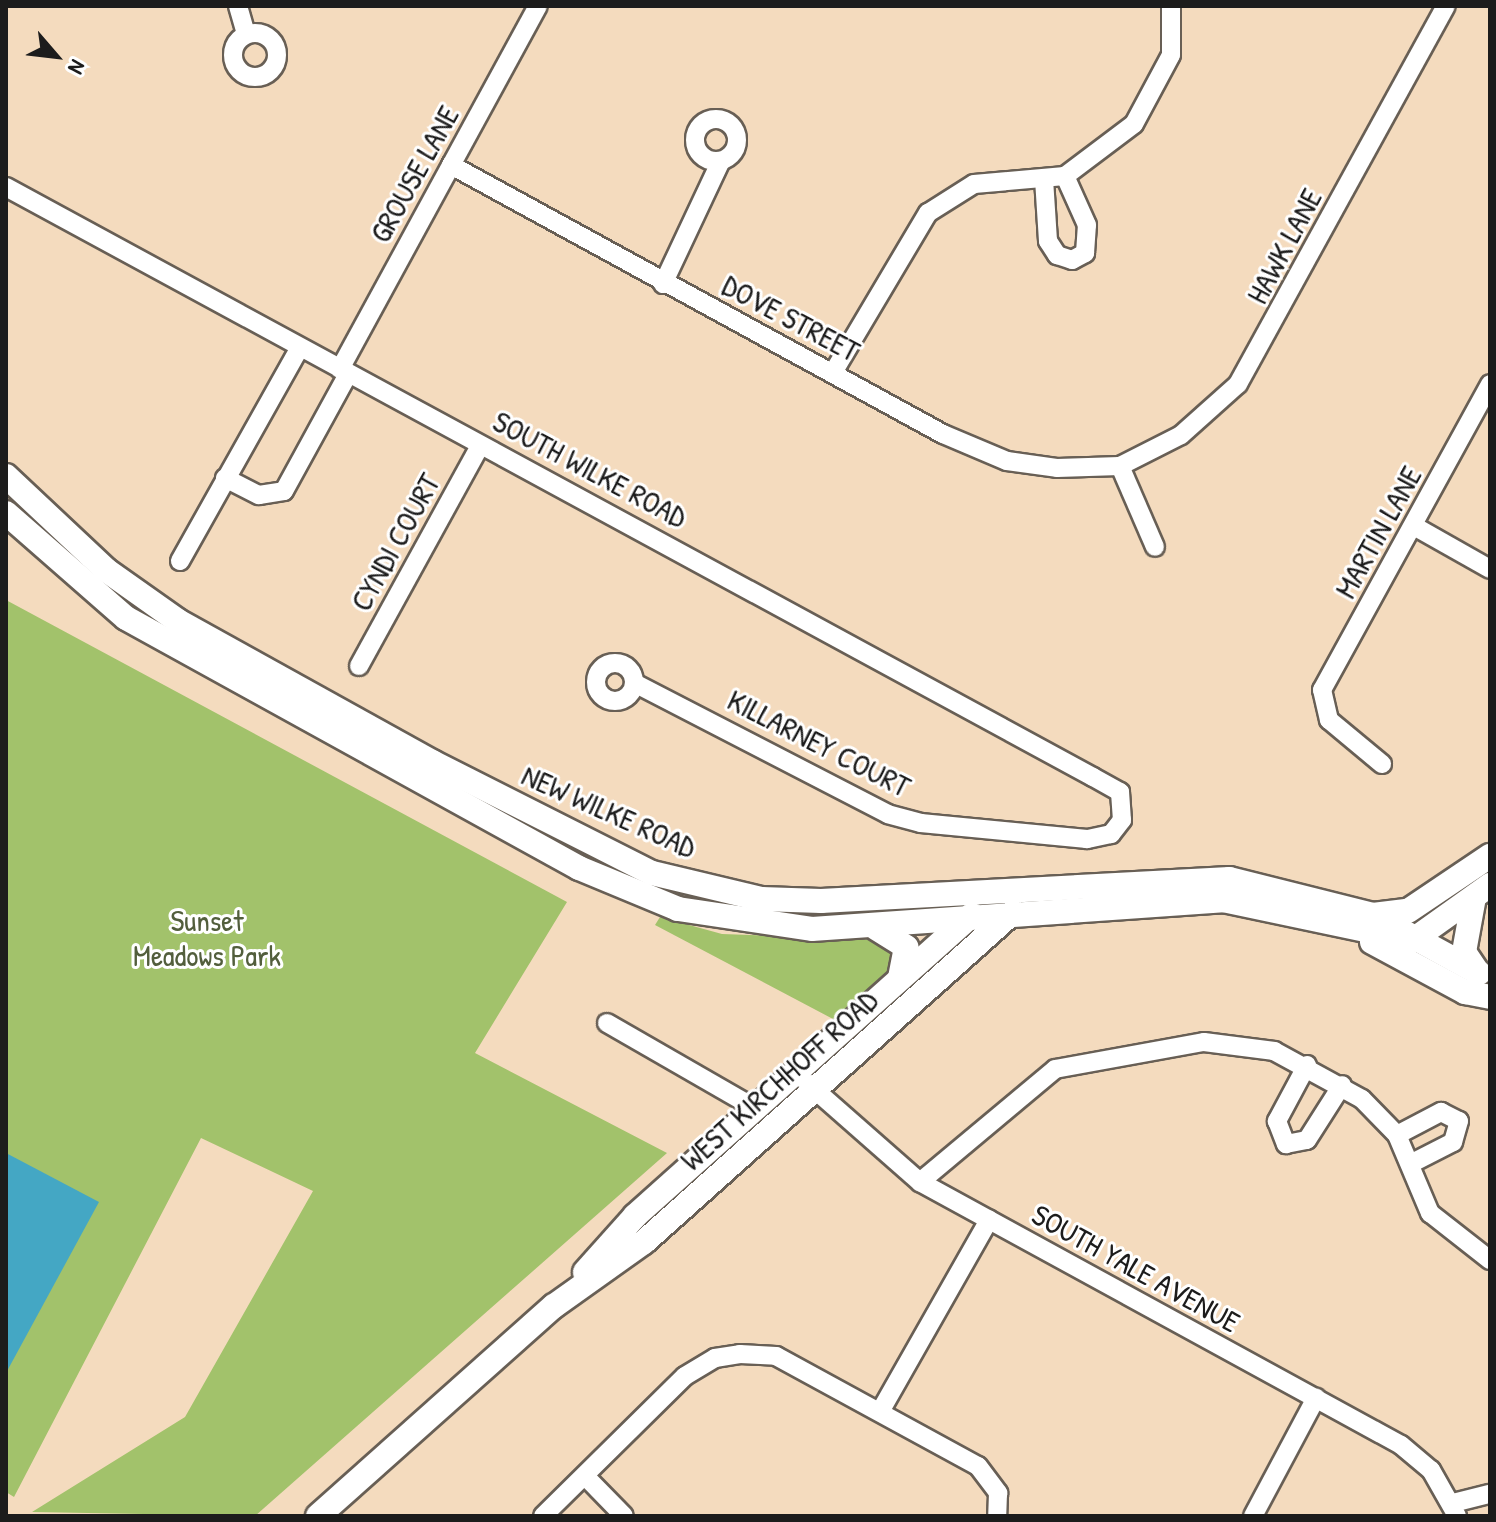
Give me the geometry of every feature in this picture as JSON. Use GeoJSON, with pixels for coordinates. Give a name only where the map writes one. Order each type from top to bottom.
{"type":"FeatureCollection","features":[{"type":"Feature","properties":{"kind":"main road","name":"NEW WILKE ROAD"},"geometry":{"type":"LineString","coordinates":[[6,476],[106,570],[178,621],[432,762],[652,873],[761,899],[1229,879],[1365,923]]}},
{"type":"Feature","properties":{"kind":"main road","name":"NEW WILKE ROAD"},"geometry":{"type":"LineString","coordinates":[[6,513],[126,618],[579,868],[678,909],[743,924],[874,927],[1223,900],[1365,923]]}},
{"type":"Feature","properties":{"kind":"main road"},"geometry":{"type":"LineString","coordinates":[[1365,923],[1408,911],[1490,856]]}},
{"type":"Feature","properties":{"kind":"main road"},"geometry":{"type":"LineString","coordinates":[[1406,949],[1424,919],[1490,869]]}},
{"type":"Feature","properties":{"kind":"main road","name":"WEST KIRCHHOFF ROAD"},"geometry":{"type":"LineString","coordinates":[[318,1516],[554,1306],[644,1242],[815,1093],[1008,917],[1035,887]]}},
{"type":"Feature","properties":{"kind":"main road","name":"WEST KIRCHHOFF ROAD"},"geometry":{"type":"LineString","coordinates":[[554,1306],[635,1216],[1001,889]]}},
{"type":"Feature","properties":{"kind":"main road"},"geometry":{"type":"LineString","coordinates":[[1406,949],[1482,891]]}},
{"type":"Feature","properties":{"kind":"main road"},"geometry":{"type":"LineString","coordinates":[[1482,891],[1464,952],[1484,981]]}},
{"type":"Feature","properties":{"kind":"main road"},"geometry":{"type":"LineString","coordinates":[[1365,923],[1406,949],[1484,981]]}},
{"type":"Feature","properties":{"kind":"main road"},"geometry":{"type":"LineString","coordinates":[[874,927],[906,947],[900,978]]}},
{"type":"Feature","properties":{"kind":"main road"},"geometry":{"type":"LineString","coordinates":[[1406,949],[1425,972],[1490,997]]}},
{"type":"Feature","properties":{"kind":"street"},"geometry":{"type":"LineString","coordinates":[[238,6],[246,34]]}},
{"type":"Feature","properties":{"kind":"street","name":"GROUSE LANE"},"geometry":{"type":"LineString","coordinates":[[225,478],[259,495],[284,491],[451,165],[538,6]]}},
{"type":"Feature","properties":{"kind":"street"},"geometry":{"type":"LineString","coordinates":[[834,371],[928,213],[974,184],[1065,176],[1147,110],[1171,55],[1171,6]]}},
{"type":"Feature","properties":{"kind":"street","name":"HAWK LANE"},"geometry":{"type":"LineString","coordinates":[[1120,466],[1212,414],[1238,384],[1446,6]]}},
{"type":"Feature","properties":{"kind":"street"},"geometry":{"type":"LineString","coordinates":[[663,284],[721,161]]}},
{"type":"Feature","properties":{"kind":"street","name":"DOVE STREET"},"geometry":{"type":"LineString","coordinates":[[451,165],[663,284],[834,371],[943,434],[1007,461],[1120,466]]}},
{"type":"Feature","properties":{"kind":"street"},"geometry":{"type":"LineString","coordinates":[[1044,179],[1048,241],[1057,255],[1072,260],[1085,253],[1087,225],[1065,176]]}},
{"type":"Feature","properties":{"kind":"street","name":"SOUTH WILKE ROAD"},"geometry":{"type":"LineString","coordinates":[[6,187],[1120,792],[1122,820]]}},
{"type":"Feature","properties":{"kind":"street"},"geometry":{"type":"LineString","coordinates":[[180,561],[300,347]]}},
{"type":"Feature","properties":{"kind":"street","name":"MARTIN LANE"},"geometry":{"type":"LineString","coordinates":[[1382,764],[1366,758],[1320,708],[1322,690],[1490,384]]}},
{"type":"Feature","properties":{"kind":"street","name":"CYNDI COURT"},"geometry":{"type":"LineString","coordinates":[[359,666],[480,446]]}},
{"type":"Feature","properties":{"kind":"street"},"geometry":{"type":"LineString","coordinates":[[1120,466],[1155,547]]}},
{"type":"Feature","properties":{"kind":"street"},"geometry":{"type":"LineString","coordinates":[[1414,526],[1490,569]]}},
{"type":"Feature","properties":{"kind":"street","name":"KILLARNEY COURT"},"geometry":{"type":"LineString","coordinates":[[634,683],[899,817],[1028,839],[1087,839],[1111,834],[1122,820]]}},
{"type":"Feature","properties":{"kind":"street"},"geometry":{"type":"LineString","coordinates":[[607,1023],[755,1108]]}},
{"type":"Feature","properties":{"kind":"street"},"geometry":{"type":"LineString","coordinates":[[920,1182],[1055,1069],[1094,1057],[1204,1042],[1274,1051],[1342,1085],[1397,1135],[1430,1213],[1490,1260]]}},
{"type":"Feature","properties":{"kind":"street"},"geometry":{"type":"LineString","coordinates":[[1307,1065],[1277,1121],[1286,1144],[1307,1140],[1342,1085]]}},
{"type":"Feature","properties":{"kind":"street","name":"SOUTH YALE AVENUE"},"geometry":{"type":"LineString","coordinates":[[797,1072],[815,1093],[920,1182],[1401,1445],[1455,1509],[1490,1494]]}},
{"type":"Feature","properties":{"kind":"street"},"geometry":{"type":"LineString","coordinates":[[1397,1135],[1441,1112],[1459,1121],[1453,1142],[1410,1164]]}},
{"type":"Feature","properties":{"kind":"street"},"geometry":{"type":"LineString","coordinates":[[881,1410],[989,1220]]}},
{"type":"Feature","properties":{"kind":"street"},"geometry":{"type":"LineString","coordinates":[[543,1516],[586,1477],[685,1376],[715,1358],[776,1356],[881,1410],[978,1466],[998,1493],[997,1516]]}},
{"type":"Feature","properties":{"kind":"street"},"geometry":{"type":"LineString","coordinates":[[1253,1516],[1316,1398]]}},
{"type":"Feature","properties":{"kind":"street"},"geometry":{"type":"LineString","coordinates":[[586,1477],[624,1516]]}},
{"type":"Feature","properties":{"kind":"green space","name":"Sunset Meadows Park"},"geometry":{"type":"Polygon","coordinates":[[[6,600],[567,902],[475,1053],[667,1153],[255,1516],[32,1512],[185,1417],[313,1191],[201,1138],[14,1497],[6,1492],[6,600]]]}},
{"type":"Feature","properties":{"kind":"green space"},"geometry":{"type":"Polygon","coordinates":[[[660,917],[722,934],[883,940],[897,952],[894,971],[833,1019],[655,925],[660,917]]]}},
{"type":"Feature","properties":{"kind":"water"},"geometry":{"type":"Polygon","coordinates":[[[6,1153],[99,1202],[6,1373],[6,1153]]]}}]}
